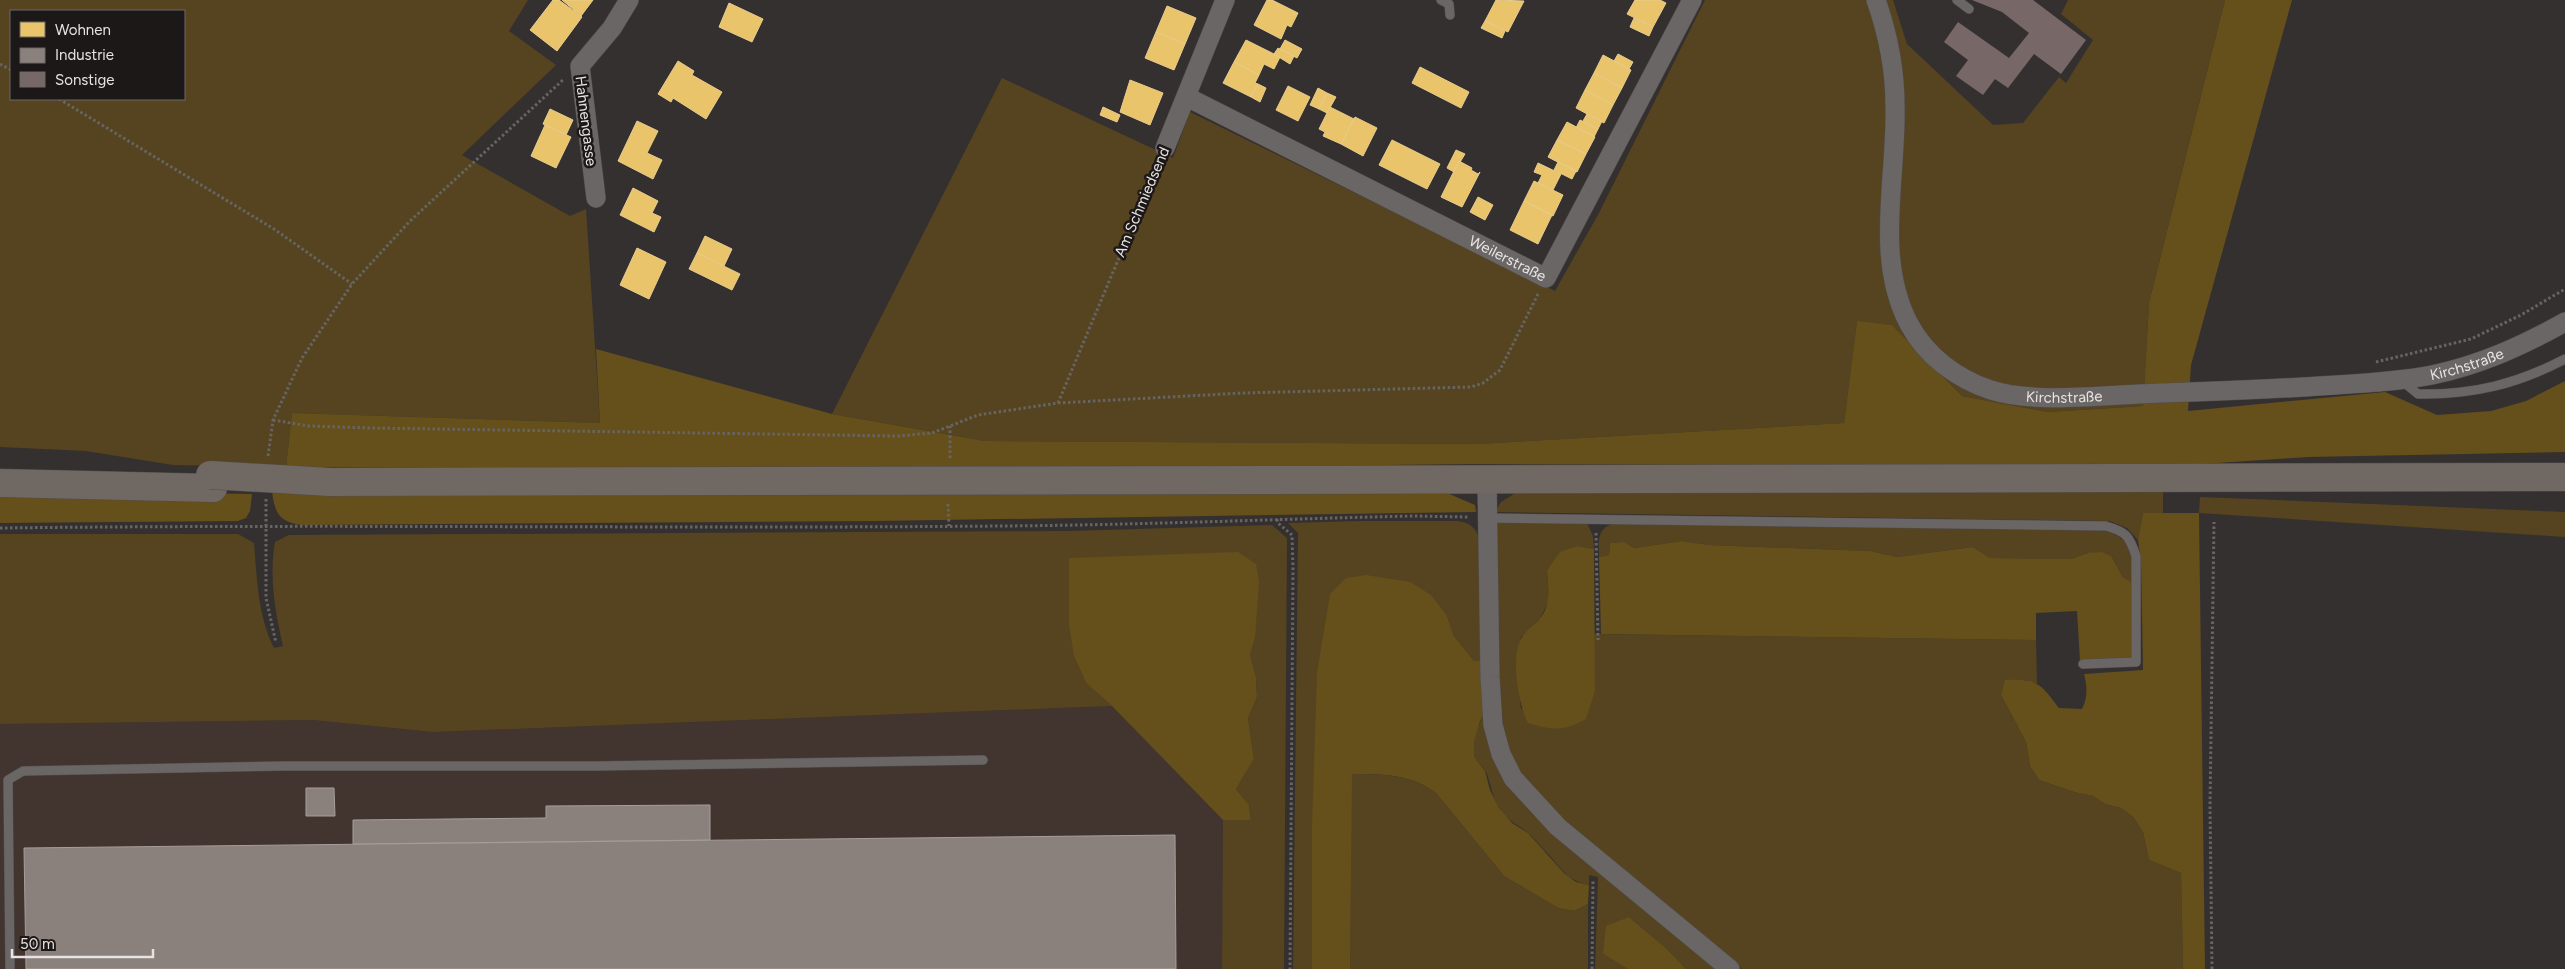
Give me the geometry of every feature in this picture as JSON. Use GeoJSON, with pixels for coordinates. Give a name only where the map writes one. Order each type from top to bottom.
{"type":"FeatureCollection","features":[{"type":"Feature","properties":{"kind":"main road"},"geometry":{"type":"LineString","coordinates":[[0,464],[211,482]]}},
{"type":"Feature","properties":{"kind":"main road"},"geometry":{"type":"LineString","coordinates":[[0,483],[1487,478],[2565,478]]}},
{"type":"Feature","properties":{"kind":"street","name":"Hahnengasse"},"geometry":{"type":"LineString","coordinates":[[596,198],[580,66],[612,28],[629,0]]}},
{"type":"Feature","properties":{"kind":"street","name":"Am Schmiedsend"},"geometry":{"type":"LineString","coordinates":[[1165,148],[1225,0]]}},
{"type":"Feature","properties":{"kind":"street","name":"Weilerstraße"},"geometry":{"type":"LineString","coordinates":[[1187,97],[1546,278],[1692,0]]}},
{"type":"Feature","properties":{"kind":"street","name":"Kirchstraße"},"geometry":{"type":"LineString","coordinates":[[1876,0],[1891,53],[1895,106],[1890,231],[1892,266],[1899,302],[1909,325],[1922,344],[1942,365],[1966,381],[1993,391],[2037,396],[2175,393],[2379,382],[2431,375],[2471,365],[2516,349],[2565,322]]}},
{"type":"Feature","properties":{"kind":"street"},"geometry":{"type":"LineString","coordinates":[[1487,478],[1493,725],[1501,754],[1513,778],[1558,827],[1730,969]]}},
{"type":"Feature","properties":{"kind":"lane"},"geometry":{"type":"LineString","coordinates":[[1441,0],[1449,4],[1450,15]]}},
{"type":"Feature","properties":{"kind":"lane"},"geometry":{"type":"LineString","coordinates":[[1957,0],[1970,9]]}},
{"type":"Feature","properties":{"kind":"lane"},"geometry":{"type":"LineString","coordinates":[[2400,379],[2418,394],[2481,391],[2538,373],[2565,359]]}},
{"type":"Feature","properties":{"kind":"lane"},"geometry":{"type":"LineString","coordinates":[[1487,518],[2106,526],[2121,531],[2130,539],[2136,556],[2136,662],[2083,664]]}},
{"type":"Feature","properties":{"kind":"lane"},"geometry":{"type":"LineString","coordinates":[[10,969],[8,780],[11,776],[23,771],[285,766],[595,766],[983,760]]}},
{"type":"Feature","properties":{"kind":"path"},"geometry":{"type":"LineString","coordinates":[[268,459],[273,420],[302,358],[352,284],[410,221],[580,66]]}},
{"type":"Feature","properties":{"kind":"path"},"geometry":{"type":"LineString","coordinates":[[61,100],[274,229],[352,284]]}},
{"type":"Feature","properties":{"kind":"path","name":"Am Schmiedsend"},"geometry":{"type":"LineString","coordinates":[[1058,403],[1165,148]]}},
{"type":"Feature","properties":{"kind":"path"},"geometry":{"type":"LineString","coordinates":[[273,420],[308,426],[369,428],[898,436],[932,434],[978,415],[1058,403],[1253,392],[1471,387],[1483,383],[1500,370],[1546,278]]}},
{"type":"Feature","properties":{"kind":"path"},"geometry":{"type":"LineString","coordinates":[[2369,363],[2471,339],[2521,315],[2565,289]]}},
{"type":"Feature","properties":{"kind":"path"},"geometry":{"type":"LineString","coordinates":[[950,426],[950,461]]}},
{"type":"Feature","properties":{"kind":"path"},"geometry":{"type":"LineString","coordinates":[[266,498],[266,598],[276,643]]}},
{"type":"Feature","properties":{"kind":"path"},"geometry":{"type":"LineString","coordinates":[[948,504],[949,526]]}},
{"type":"Feature","properties":{"kind":"path"},"geometry":{"type":"LineString","coordinates":[[0,528],[192,526],[265,528],[949,526],[1413,516],[1487,518]]}},
{"type":"Feature","properties":{"kind":"path"},"geometry":{"type":"LineString","coordinates":[[1278,519],[1278,523],[1292,535],[1293,568],[1290,969]]}},
{"type":"Feature","properties":{"kind":"path"},"geometry":{"type":"LineString","coordinates":[[1595,519],[1598,640]]}},
{"type":"Feature","properties":{"kind":"path"},"geometry":{"type":"LineString","coordinates":[[2212,969],[2210,806],[2214,522]]}},
{"type":"Feature","properties":{"kind":"path"},"geometry":{"type":"LineString","coordinates":[[1592,969],[1594,879]]}},
{"type":"Feature","properties":{"kind":"shaded area"},"geometry":{"type":"Polygon","coordinates":[[[0,0],[528,0],[509,31],[556,65],[462,155],[570,216],[586,209],[600,423],[292,413],[286,467],[173,465],[86,451],[0,447],[0,0]]]}},
{"type":"Feature","properties":{"kind":"shaded area"},"geometry":{"type":"Polygon","coordinates":[[[1705,0],[1893,0],[1907,44],[1993,125],[2023,123],[2059,77],[2066,83],[2093,40],[2061,14],[2068,0],[2225,0],[2149,303],[2143,406],[2048,412],[1962,396],[1892,325],[1857,322],[1844,423],[1478,444],[985,441],[832,414],[1002,78],[1173,158],[1190,112],[1555,291],[1599,213],[1705,0]]]}},
{"type":"Feature","properties":{"kind":"shaded area"},"geometry":{"type":"Polygon","coordinates":[[[2225,0],[2292,0],[2191,365],[2188,411],[2385,392],[2437,415],[2491,411],[2526,401],[2565,381],[2565,452],[2308,457],[2157,467],[1478,464],[1007,469],[286,467],[292,413],[600,423],[596,349],[832,414],[985,441],[1478,444],[1844,423],[1857,321],[1892,325],[1962,396],[2048,412],[2143,406],[2149,303],[2225,0]]]}},
{"type":"Feature","properties":{"kind":"shaded area"},"geometry":{"type":"Polygon","coordinates":[[[0,490],[252,494],[250,511],[246,518],[238,521],[0,523],[0,490]]]}},
{"type":"Feature","properties":{"kind":"shaded area"},"geometry":{"type":"Polygon","coordinates":[[[272,490],[1440,490],[1475,505],[1476,512],[876,521],[301,525],[287,521],[279,515],[274,504],[272,490]]]}},
{"type":"Feature","properties":{"kind":"shaded area"},"geometry":{"type":"Polygon","coordinates":[[[2163,491],[2163,513],[2143,513],[2138,540],[2127,528],[2110,521],[1495,512],[1501,502],[1517,492],[2163,491]]]}},
{"type":"Feature","properties":{"kind":"shaded area"},"geometry":{"type":"Polygon","coordinates":[[[2200,497],[2565,512],[2565,537],[2199,513],[2200,497]]]}},
{"type":"Feature","properties":{"kind":"shaded area"},"geometry":{"type":"Polygon","coordinates":[[[2143,513],[2199,513],[2205,969],[2183,969],[2181,873],[2149,860],[2143,832],[2133,817],[2121,808],[2105,804],[2093,796],[2074,792],[2039,780],[2030,766],[2026,742],[2001,695],[2005,680],[2025,680],[2042,688],[2059,708],[2082,709],[2086,691],[2084,674],[2143,670],[2141,561],[2138,540],[2143,513]]]}},
{"type":"Feature","properties":{"kind":"shaded area"},"geometry":{"type":"Polygon","coordinates":[[[1458,521],[1468,524],[1473,528],[1479,538],[1482,661],[1474,661],[1454,636],[1447,616],[1312,827],[1312,969],[1293,969],[1298,533],[1288,523],[1458,521]]]}},
{"type":"Feature","properties":{"kind":"shaded area"},"geometry":{"type":"Polygon","coordinates":[[[1501,521],[1587,523],[1593,536],[1594,549],[1578,546],[1547,569],[1549,600],[1540,619],[1521,637],[1516,662],[1521,709],[1595,691],[1594,634],[2036,640],[2037,684],[2025,680],[2001,695],[2026,742],[2030,766],[2039,780],[2074,792],[2093,796],[2105,804],[2121,808],[2133,817],[2143,832],[2149,860],[2181,873],[2183,969],[1742,969],[1552,810],[1527,781],[1512,758],[1503,725],[1499,675],[1494,524],[1501,521]]]}},
{"type":"Feature","properties":{"kind":"shaded area"},"geometry":{"type":"Polygon","coordinates":[[[1612,524],[2101,530],[2119,537],[2129,547],[2132,562],[2131,582],[2122,576],[2112,557],[2088,553],[2071,559],[1990,558],[1973,547],[1897,557],[1870,551],[1709,545],[1682,541],[1634,548],[1624,542],[1610,543],[1609,555],[1599,557],[1601,533],[1612,524]]]}},
{"type":"Feature","properties":{"kind":"shaded area"},"geometry":{"type":"Polygon","coordinates":[[[1272,525],[1287,538],[1284,969],[1222,969],[1223,820],[1251,819],[1249,805],[1236,789],[1254,759],[1248,718],[1257,697],[1256,677],[1250,655],[1255,638],[1255,614],[1087,684],[1112,706],[433,732],[313,720],[0,724],[0,534],[238,534],[254,543],[261,610],[274,648],[283,646],[274,594],[273,555],[275,542],[289,535],[1069,531],[1272,525]]]}},
{"type":"Feature","properties":{"kind":"shaded area"},"geometry":{"type":"Polygon","coordinates":[[[1682,541],[1709,545],[1870,551],[1897,557],[1973,547],[1990,558],[2071,559],[2088,553],[2102,552],[2112,557],[2122,576],[2131,582],[2133,659],[2080,661],[2077,611],[2036,613],[2036,640],[1601,634],[1599,557],[1609,555],[1610,543],[1624,542],[1634,548],[1682,541]]]}},
{"type":"Feature","properties":{"kind":"shaded area"},"geometry":{"type":"Polygon","coordinates":[[[1578,546],[1594,549],[1595,691],[1586,719],[1564,728],[1544,727],[1528,723],[1524,715],[1517,680],[1516,656],[1518,645],[1523,635],[1538,621],[1545,609],[1548,597],[1547,570],[1560,552],[1578,546]]]}},
{"type":"Feature","properties":{"kind":"shaded area"},"geometry":{"type":"Polygon","coordinates":[[[1238,552],[1256,564],[1259,581],[1255,638],[1250,655],[1256,677],[1257,697],[1248,718],[1254,759],[1236,789],[1249,805],[1251,820],[1223,820],[1112,706],[1087,684],[1074,656],[1069,625],[1069,558],[1238,552]]]}},
{"type":"Feature","properties":{"kind":"shaded area"},"geometry":{"type":"Polygon","coordinates":[[[1366,575],[1410,582],[1431,595],[1447,616],[1454,636],[1474,661],[1482,661],[1485,713],[1480,721],[1474,741],[1474,757],[1485,771],[1490,790],[1499,808],[1512,823],[1528,833],[1564,873],[1576,882],[1589,885],[1588,904],[1574,911],[1558,908],[1504,876],[1436,793],[1417,782],[1396,776],[1352,774],[1350,969],[1312,969],[1312,827],[1317,673],[1330,594],[1346,578],[1366,575]]]}},
{"type":"Feature","properties":{"kind":"shaded area"},"geometry":{"type":"Polygon","coordinates":[[[1112,706],[1223,820],[1222,969],[0,969],[0,724],[313,720],[433,732],[1112,706]]]}},
{"type":"Feature","properties":{"kind":"shaded area"},"geometry":{"type":"Polygon","coordinates":[[[1485,713],[1497,764],[1514,794],[1562,838],[1720,969],[1686,969],[1667,949],[1629,917],[1603,954],[1628,969],[1595,969],[1598,877],[1589,875],[1589,885],[1567,875],[1529,834],[1508,819],[1499,808],[1486,772],[1475,759],[1473,752],[1475,734],[1485,713]]]}},
{"type":"Feature","properties":{"kind":"shaded area"},"geometry":{"type":"Polygon","coordinates":[[[1351,774],[1395,776],[1426,787],[1436,793],[1504,876],[1558,908],[1574,911],[1588,904],[1588,969],[1350,969],[1351,774]]]}},
{"type":"Feature","properties":{"kind":"shaded area"},"geometry":{"type":"Polygon","coordinates":[[[1629,917],[1667,949],[1686,969],[1628,969],[1603,954],[1606,926],[1629,917]]]}},
{"type":"Feature","properties":{"kind":"building: Wohnen"},"geometry":{"type":"Polygon","coordinates":[[[553,0],[559,0],[582,17],[557,51],[530,30],[553,0]]]}},
{"type":"Feature","properties":{"kind":"building: Wohnen"},"geometry":{"type":"Polygon","coordinates":[[[562,0],[593,0],[581,16],[562,0]]]}},
{"type":"Feature","properties":{"kind":"building: Wohnen"},"geometry":{"type":"Polygon","coordinates":[[[1267,0],[1272,0],[1298,13],[1291,27],[1287,25],[1281,39],[1254,25],[1267,0]]]}},
{"type":"Feature","properties":{"kind":"building: Wohnen"},"geometry":{"type":"Polygon","coordinates":[[[1496,0],[1524,1],[1508,32],[1485,21],[1496,0]]]}},
{"type":"Feature","properties":{"kind":"building: Wohnen"},"geometry":{"type":"Polygon","coordinates":[[[1635,0],[1660,0],[1666,3],[1653,27],[1627,14],[1635,0]]]}},
{"type":"Feature","properties":{"kind":"building: Wohnen"},"geometry":{"type":"Polygon","coordinates":[[[729,3],[763,19],[752,42],[719,27],[729,3]]]}},
{"type":"Feature","properties":{"kind":"building: Wohnen"},"geometry":{"type":"Polygon","coordinates":[[[1167,6],[1196,18],[1185,44],[1156,32],[1167,6]]]}},
{"type":"Feature","properties":{"kind":"building: Wohnen"},"geometry":{"type":"Polygon","coordinates":[[[1634,18],[1653,27],[1649,36],[1630,27],[1634,18]]]}},
{"type":"Feature","properties":{"kind":"building: Wohnen"},"geometry":{"type":"Polygon","coordinates":[[[1485,21],[1505,31],[1502,38],[1481,28],[1485,21]]]}},
{"type":"Feature","properties":{"kind":"building: Wohnen"},"geometry":{"type":"Polygon","coordinates":[[[1156,32],[1185,44],[1174,70],[1145,58],[1156,32]]]}},
{"type":"Feature","properties":{"kind":"building: Wohnen"},"geometry":{"type":"Polygon","coordinates":[[[1246,40],[1280,57],[1274,69],[1264,64],[1259,75],[1234,62],[1246,40]]]}},
{"type":"Feature","properties":{"kind":"building: Wohnen"},"geometry":{"type":"Polygon","coordinates":[[[1285,40],[1302,49],[1297,58],[1280,49],[1285,40]]]}},
{"type":"Feature","properties":{"kind":"building: Wohnen"},"geometry":{"type":"Polygon","coordinates":[[[1278,48],[1294,56],[1290,64],[1274,54],[1278,48]]]}},
{"type":"Feature","properties":{"kind":"building: Wohnen"},"geometry":{"type":"Polygon","coordinates":[[[1618,54],[1633,62],[1629,69],[1614,61],[1618,54]]]}},
{"type":"Feature","properties":{"kind":"building: Wohnen"},"geometry":{"type":"Polygon","coordinates":[[[1603,55],[1631,70],[1622,88],[1594,73],[1603,55]]]}},
{"type":"Feature","properties":{"kind":"building: Wohnen"},"geometry":{"type":"Polygon","coordinates":[[[678,61],[694,71],[692,75],[722,92],[706,119],[673,98],[671,102],[658,94],[678,61]]]}},
{"type":"Feature","properties":{"kind":"building: Wohnen"},"geometry":{"type":"Polygon","coordinates":[[[1234,62],[1259,75],[1255,83],[1258,84],[1251,97],[1223,83],[1234,62]]]}},
{"type":"Feature","properties":{"kind":"building: Wohnen"},"geometry":{"type":"Polygon","coordinates":[[[1420,67],[1469,92],[1461,108],[1412,83],[1420,67]]]}},
{"type":"Feature","properties":{"kind":"building: Wohnen"},"geometry":{"type":"Polygon","coordinates":[[[1594,73],[1622,88],[1613,105],[1585,90],[1594,73]]]}},
{"type":"Feature","properties":{"kind":"building: Wohnen"},"geometry":{"type":"Polygon","coordinates":[[[1130,80],[1163,93],[1150,125],[1120,112],[1130,80]]]}},
{"type":"Feature","properties":{"kind":"building: Wohnen"},"geometry":{"type":"Polygon","coordinates":[[[1258,84],[1266,88],[1260,102],[1251,97],[1258,84]]]}},
{"type":"Feature","properties":{"kind":"building: Wohnen"},"geometry":{"type":"Polygon","coordinates":[[[1288,86],[1310,97],[1298,121],[1276,110],[1288,86]]]}},
{"type":"Feature","properties":{"kind":"building: Wohnen"},"geometry":{"type":"Polygon","coordinates":[[[1318,88],[1327,93],[1319,109],[1310,105],[1318,88]]]}},
{"type":"Feature","properties":{"kind":"building: Wohnen"},"geometry":{"type":"Polygon","coordinates":[[[1585,90],[1613,105],[1604,123],[1576,108],[1585,90]]]}},
{"type":"Feature","properties":{"kind":"building: Wohnen"},"geometry":{"type":"Polygon","coordinates":[[[1327,93],[1336,97],[1327,113],[1319,109],[1327,93]]]}},
{"type":"Feature","properties":{"kind":"building: Wohnen"},"geometry":{"type":"Polygon","coordinates":[[[1103,107],[1120,115],[1117,122],[1100,115],[1103,107]]]}},
{"type":"Feature","properties":{"kind":"building: Wohnen"},"geometry":{"type":"Polygon","coordinates":[[[1330,107],[1354,119],[1341,144],[1323,136],[1325,132],[1319,129],[1330,107]]]}},
{"type":"Feature","properties":{"kind":"building: Wohnen"},"geometry":{"type":"Polygon","coordinates":[[[550,109],[573,120],[566,135],[543,124],[550,109]]]}},
{"type":"Feature","properties":{"kind":"building: Wohnen"},"geometry":{"type":"Polygon","coordinates":[[[1587,114],[1602,121],[1598,129],[1583,121],[1587,114]]]}},
{"type":"Feature","properties":{"kind":"building: Wohnen"},"geometry":{"type":"Polygon","coordinates":[[[1355,117],[1377,128],[1363,156],[1341,144],[1355,117]]]}},
{"type":"Feature","properties":{"kind":"building: Wohnen"},"geometry":{"type":"Polygon","coordinates":[[[1580,120],[1598,129],[1594,137],[1576,128],[1580,120]]]}},
{"type":"Feature","properties":{"kind":"building: Wohnen"},"geometry":{"type":"Polygon","coordinates":[[[637,121],[658,131],[647,153],[662,160],[653,179],[618,161],[637,121]]]}},
{"type":"Feature","properties":{"kind":"building: Wohnen"},"geometry":{"type":"Polygon","coordinates":[[[1567,122],[1595,137],[1586,154],[1557,140],[1567,122]]]}},
{"type":"Feature","properties":{"kind":"building: Wohnen"},"geometry":{"type":"Polygon","coordinates":[[[545,125],[571,137],[556,168],[531,156],[545,125]]]}},
{"type":"Feature","properties":{"kind":"building: Wohnen"},"geometry":{"type":"Polygon","coordinates":[[[1392,140],[1440,164],[1427,189],[1379,165],[1392,140]]]}},
{"type":"Feature","properties":{"kind":"building: Wohnen"},"geometry":{"type":"Polygon","coordinates":[[[1557,140],[1586,154],[1577,172],[1548,157],[1557,140]]]}},
{"type":"Feature","properties":{"kind":"building: Wohnen"},"geometry":{"type":"Polygon","coordinates":[[[1456,150],[1465,154],[1454,172],[1447,168],[1456,150]]]}},
{"type":"Feature","properties":{"kind":"building: Wohnen"},"geometry":{"type":"Polygon","coordinates":[[[1459,161],[1472,168],[1471,170],[1478,174],[1480,172],[1462,207],[1441,197],[1459,161]]]}},
{"type":"Feature","properties":{"kind":"building: Wohnen"},"geometry":{"type":"Polygon","coordinates":[[[1558,162],[1576,171],[1572,179],[1554,170],[1558,162]]]}},
{"type":"Feature","properties":{"kind":"building: Wohnen"},"geometry":{"type":"Polygon","coordinates":[[[1538,163],[1561,174],[1553,190],[1538,183],[1542,175],[1534,172],[1538,163]]]}},
{"type":"Feature","properties":{"kind":"building: Wohnen"},"geometry":{"type":"Polygon","coordinates":[[[1534,181],[1563,195],[1553,216],[1524,201],[1534,181]]]}},
{"type":"Feature","properties":{"kind":"building: Wohnen"},"geometry":{"type":"Polygon","coordinates":[[[633,188],[658,201],[652,213],[661,217],[654,232],[620,215],[633,188]]]}},
{"type":"Feature","properties":{"kind":"building: Wohnen"},"geometry":{"type":"Polygon","coordinates":[[[1478,197],[1493,205],[1485,220],[1470,212],[1478,197]]]}},
{"type":"Feature","properties":{"kind":"building: Wohnen"},"geometry":{"type":"Polygon","coordinates":[[[1524,201],[1552,215],[1538,244],[1510,230],[1524,201]]]}},
{"type":"Feature","properties":{"kind":"building: Wohnen"},"geometry":{"type":"Polygon","coordinates":[[[705,236],[732,249],[724,266],[697,253],[705,236]]]}},
{"type":"Feature","properties":{"kind":"building: Wohnen"},"geometry":{"type":"Polygon","coordinates":[[[637,248],[666,262],[649,299],[620,285],[637,248]]]}},
{"type":"Feature","properties":{"kind":"building: Wohnen"},"geometry":{"type":"Polygon","coordinates":[[[697,253],[740,274],[732,290],[689,269],[697,253]]]}},
{"type":"Feature","properties":{"kind":"building: Industrie"},"geometry":{"type":"Polygon","coordinates":[[[306,788],[334,788],[335,816],[306,816],[306,788]]]}},
{"type":"Feature","properties":{"kind":"building: Industrie"},"geometry":{"type":"Polygon","coordinates":[[[710,805],[710,840],[353,844],[353,820],[546,818],[546,806],[710,805]]]}},
{"type":"Feature","properties":{"kind":"building: Industrie"},"geometry":{"type":"Polygon","coordinates":[[[1175,835],[1176,969],[26,969],[24,848],[1175,835]]]}},
{"type":"Feature","properties":{"kind":"building: Sonstige"},"geometry":{"type":"Polygon","coordinates":[[[1972,0],[2033,0],[2086,40],[2061,74],[2034,54],[2008,88],[1995,79],[1983,95],[1956,76],[1968,60],[1944,42],[1958,22],[2009,58],[2029,33],[2002,12],[1972,0]]]}}]}
